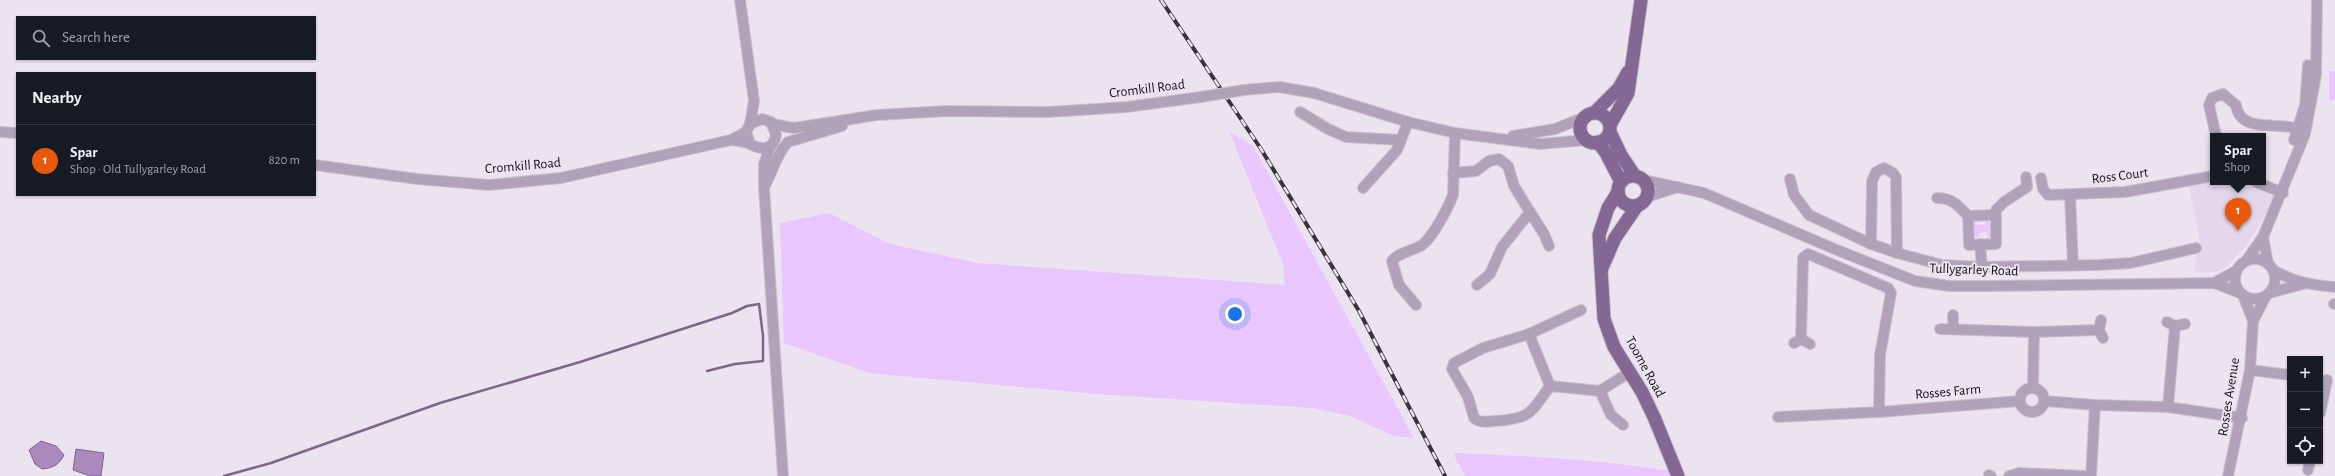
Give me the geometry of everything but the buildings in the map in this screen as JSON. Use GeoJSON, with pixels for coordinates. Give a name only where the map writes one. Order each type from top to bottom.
{"type":"FeatureCollection","features":[{"type":"Feature","properties":{"kind":"main road"},"geometry":{"type":"LineString","coordinates":[[1593,141],[1606,138],[1628,93],[1641,0]]}},
{"type":"Feature","properties":{"kind":"main road"},"geometry":{"type":"LineString","coordinates":[[1590,115],[1603,115],[1640,178],[1648,187],[1647,198],[1637,206],[1624,203],[1609,157],[1593,141],[1581,132],[1581,124],[1590,115],[1619,88],[1633,63]]}},
{"type":"Feature","properties":{"kind":"main road"},"geometry":{"type":"LineString","coordinates":[[1620,187],[1629,176],[1640,178]]}},
{"type":"Feature","properties":{"kind":"main road","name":"Toome Road"},"geometry":{"type":"LineString","coordinates":[[1620,187],[1608,208],[1599,235],[1602,304],[1605,325],[1618,355],[1630,372],[1654,416],[1678,476]]}},
{"type":"Feature","properties":{"kind":"main road","name":"Toome Road"},"geometry":{"type":"LineString","coordinates":[[1601,269],[1615,238],[1637,206]]}},
{"type":"Feature","properties":{"kind":"street"},"geometry":{"type":"LineString","coordinates":[[740,0],[754,101],[748,128],[753,146],[764,164]]}},
{"type":"Feature","properties":{"kind":"street"},"geometry":{"type":"LineString","coordinates":[[2303,284],[2254,299],[2242,294],[2234,280],[2236,271],[2246,261],[2264,237],[2306,134],[2316,75],[2316,0]]}},
{"type":"Feature","properties":{"kind":"street"},"geometry":{"type":"LineString","coordinates":[[2294,140],[2305,105],[2308,64]]}},
{"type":"Feature","properties":{"kind":"street","name":"Cromkill Road"},"geometry":{"type":"LineString","coordinates":[[768,122],[794,128],[866,116],[954,110],[1048,112],[1127,107],[1279,86],[1314,93],[1408,122],[1455,133],[1540,144],[1593,141]]}},
{"type":"Feature","properties":{"kind":"street"},"geometry":{"type":"LineString","coordinates":[[2215,133],[2209,105],[2212,98],[2224,94],[2236,105],[2238,114],[2244,120],[2272,127],[2290,126],[2298,129]]}},
{"type":"Feature","properties":{"kind":"street"},"geometry":{"type":"LineString","coordinates":[[754,101],[768,122],[776,130],[773,143],[764,164],[764,186],[776,340],[783,476]]}},
{"type":"Feature","properties":{"kind":"street"},"geometry":{"type":"LineString","coordinates":[[1300,112],[1328,129],[1346,137],[1401,140]]}},
{"type":"Feature","properties":{"kind":"street","name":"Cromkill Road"},"geometry":{"type":"LineString","coordinates":[[1497,138],[1541,132],[1590,115]]}},
{"type":"Feature","properties":{"kind":"street"},"geometry":{"type":"LineString","coordinates":[[764,186],[771,175],[782,148],[788,142],[810,134],[857,123],[866,116]]}},
{"type":"Feature","properties":{"kind":"street"},"geometry":{"type":"LineString","coordinates":[[748,128],[757,120],[768,122]]}},
{"type":"Feature","properties":{"kind":"street"},"geometry":{"type":"LineString","coordinates":[[1363,188],[1396,150],[1408,122]]}},
{"type":"Feature","properties":{"kind":"street","name":"Cromkill Road"},"geometry":{"type":"LineString","coordinates":[[316,165],[417,179],[489,184],[561,178],[731,140],[748,128]]}},
{"type":"Feature","properties":{"kind":"street","name":"Cromkill Road"},"geometry":{"type":"LineString","coordinates":[[773,143],[794,128]]}},
{"type":"Feature","properties":{"kind":"street"},"geometry":{"type":"LineString","coordinates":[[0,132],[16,133]]}},
{"type":"Feature","properties":{"kind":"street"},"geometry":{"type":"LineString","coordinates":[[1416,305],[1400,285],[1392,261],[1396,257],[1426,241],[1453,195],[1455,133]]}},
{"type":"Feature","properties":{"kind":"street","name":"Cromkill Road"},"geometry":{"type":"LineString","coordinates":[[731,140],[753,146]]}},
{"type":"Feature","properties":{"kind":"street"},"geometry":{"type":"LineString","coordinates":[[753,146],[761,149],[773,143]]}},
{"type":"Feature","properties":{"kind":"street"},"geometry":{"type":"LineString","coordinates":[[1453,173],[1476,171],[1489,161],[1499,159],[1508,166],[1514,186],[1544,234],[1549,246]]}},
{"type":"Feature","properties":{"kind":"street"},"geometry":{"type":"LineString","coordinates":[[1872,244],[1872,181],[1876,172],[1884,168],[1893,173],[1896,177],[1897,253]]}},
{"type":"Feature","properties":{"kind":"street"},"geometry":{"type":"LineString","coordinates":[[1937,198],[1949,198],[1968,216],[1969,245],[1996,244],[1995,215],[2004,202],[2027,187],[2026,177]]}},
{"type":"Feature","properties":{"kind":"street","name":"Ross Court"},"geometry":{"type":"LineString","coordinates":[[2041,178],[2043,189],[2048,195],[2070,196],[2125,192],[2210,177]]}},
{"type":"Feature","properties":{"kind":"street","name":"Tullygarley Road"},"geometry":{"type":"LineString","coordinates":[[1640,178],[1704,193],[1836,250],[1915,281],[1949,286],[2214,283],[2242,294]]}},
{"type":"Feature","properties":{"kind":"street"},"geometry":{"type":"LineString","coordinates":[[1790,178],[1794,195],[1809,215],[1872,244],[1897,253],[1942,265],[1982,267],[2131,263],[2196,248]]}},
{"type":"Feature","properties":{"kind":"street"},"geometry":{"type":"LineString","coordinates":[[2263,185],[2283,193]]}},
{"type":"Feature","properties":{"kind":"street"},"geometry":{"type":"LineString","coordinates":[[1647,198],[1678,187]]}},
{"type":"Feature","properties":{"kind":"street"},"geometry":{"type":"LineString","coordinates":[[2070,196],[2073,265]]}},
{"type":"Feature","properties":{"kind":"street"},"geometry":{"type":"LineString","coordinates":[[1477,285],[1492,271],[1502,247],[1530,212]]}},
{"type":"Feature","properties":{"kind":"street"},"geometry":{"type":"LineString","coordinates":[[1968,216],[1995,215]]}},
{"type":"Feature","properties":{"kind":"street"},"geometry":{"type":"LineString","coordinates":[[2264,237],[2270,267],[2275,280],[2267,294]]}},
{"type":"Feature","properties":{"kind":"street"},"geometry":{"type":"LineString","coordinates":[[1980,244],[1982,267]]}},
{"type":"Feature","properties":{"kind":"street"},"geometry":{"type":"LineString","coordinates":[[1810,344],[1797,341],[1803,258],[1808,254],[1888,288],[1891,293],[1880,354],[1879,412]]}},
{"type":"Feature","properties":{"kind":"street"},"geometry":{"type":"LineString","coordinates":[[2246,261],[2257,259],[2287,278],[2303,284],[2335,287]]}},
{"type":"Feature","properties":{"kind":"street","name":"Tullygarley Road"},"geometry":{"type":"LineString","coordinates":[[2214,283],[2236,271]]}},
{"type":"Feature","properties":{"kind":"street","name":"Rosses Avenue"},"geometry":{"type":"LineString","coordinates":[[2242,294],[2253,321]]}},
{"type":"Feature","properties":{"kind":"street","name":"Rosses Avenue"},"geometry":{"type":"LineString","coordinates":[[2228,476],[2242,418],[2250,370],[2253,321],[2267,294]]}},
{"type":"Feature","properties":{"kind":"street"},"geometry":{"type":"LineString","coordinates":[[1550,386],[1528,415],[1516,420],[1481,422],[1472,416],[1468,397],[1453,372],[1453,365],[1459,359],[1483,348],[1529,334],[1581,310]]}},
{"type":"Feature","properties":{"kind":"street"},"geometry":{"type":"LineString","coordinates":[[1953,315],[1953,329]]}},
{"type":"Feature","properties":{"kind":"street"},"geometry":{"type":"LineString","coordinates":[[2168,407],[2176,324]]}},
{"type":"Feature","properties":{"kind":"street"},"geometry":{"type":"LineString","coordinates":[[1940,329],[2034,332],[2101,330]]}},
{"type":"Feature","properties":{"kind":"street"},"geometry":{"type":"LineString","coordinates":[[2033,388],[2034,332]]}},
{"type":"Feature","properties":{"kind":"street"},"geometry":{"type":"LineString","coordinates":[[1529,334],[1550,386]]}},
{"type":"Feature","properties":{"kind":"street"},"geometry":{"type":"LineString","coordinates":[[2250,370],[2287,375]]}},
{"type":"Feature","properties":{"kind":"street"},"geometry":{"type":"LineString","coordinates":[[1550,386],[1600,391],[1630,372]]}},
{"type":"Feature","properties":{"kind":"street"},"geometry":{"type":"LineString","coordinates":[[2323,399],[2327,380]]}},
{"type":"Feature","properties":{"kind":"street"},"geometry":{"type":"LineString","coordinates":[[2033,388],[2043,393],[2045,401],[2042,409],[2030,412],[2023,408],[2020,401],[2024,391],[2033,388]]}},
{"type":"Feature","properties":{"kind":"street"},"geometry":{"type":"LineString","coordinates":[[1600,391],[1611,415],[1623,425]]}},
{"type":"Feature","properties":{"kind":"street","name":"Rosses Farm"},"geometry":{"type":"LineString","coordinates":[[1778,417],[1879,412],[2020,401]]}},
{"type":"Feature","properties":{"kind":"street"},"geometry":{"type":"LineString","coordinates":[[2045,401],[2095,405],[2168,407],[2242,418]]}},
{"type":"Feature","properties":{"kind":"street"},"geometry":{"type":"LineString","coordinates":[[2091,476],[2095,405]]}},
{"type":"Feature","properties":{"kind":"street"},"geometry":{"type":"LineString","coordinates":[[2009,476],[2019,473],[2086,476]]}},
{"type":"Feature","properties":{"kind":"shaded area"},"geometry":{"type":"Polygon","coordinates":[[[2329,71],[2335,71],[2335,100],[2329,100],[2329,71]]]}},
{"type":"Feature","properties":{"kind":"shaded area"},"geometry":{"type":"Polygon","coordinates":[[[1229,131],[1253,146],[1414,438],[1394,436],[1350,416],[1312,408],[1097,394],[869,373],[784,343],[780,223],[829,213],[890,244],[978,263],[1285,285],[1283,264],[1229,131]]]}},
{"type":"Feature","properties":{"kind":"shaded area"},"geometry":{"type":"Polygon","coordinates":[[[2210,182],[2210,185],[2246,185],[2276,197],[2246,246],[2224,269],[2208,273],[2195,271],[2195,262],[2200,243],[2189,186],[2210,182]]]}},
{"type":"Feature","properties":{"kind":"shaded area"},"geometry":{"type":"Polygon","coordinates":[[[1976,219],[1977,225],[1986,225],[1986,220],[1993,225],[1991,237],[1988,239],[1987,232],[1979,233],[1978,238],[1972,234],[1972,222],[1976,219]]]}},
{"type":"Feature","properties":{"kind":"shaded area"},"geometry":{"type":"Polygon","coordinates":[[[41,441],[56,446],[64,455],[60,461],[49,468],[42,469],[35,464],[29,450],[41,441]]]}},
{"type":"Feature","properties":{"kind":"shaded area"},"geometry":{"type":"Polygon","coordinates":[[[76,449],[104,453],[101,476],[90,476],[73,470],[76,449]]]}},
{"type":"Feature","properties":{"kind":"shaded area"},"geometry":{"type":"Polygon","coordinates":[[[1453,453],[1588,461],[1669,471],[1671,476],[1465,476],[1453,453]]]}},
{"type":"Feature","properties":{"kind":"waterway"},"geometry":{"type":"LineString","coordinates":[[224,476],[271,463],[440,403],[580,362],[732,313],[747,306],[759,304],[763,336],[763,361],[735,364],[707,371]]}},
{"type":"Feature","properties":{"kind":"railway"},"geometry":{"type":"LineString","coordinates":[[1161,0],[1261,149],[1359,311],[1445,476]]}},
{"type":"Feature","properties":{"kind":"place","name":"Spar"},"geometry":{"type":"Point","coordinates":[2238,231]}}]}
